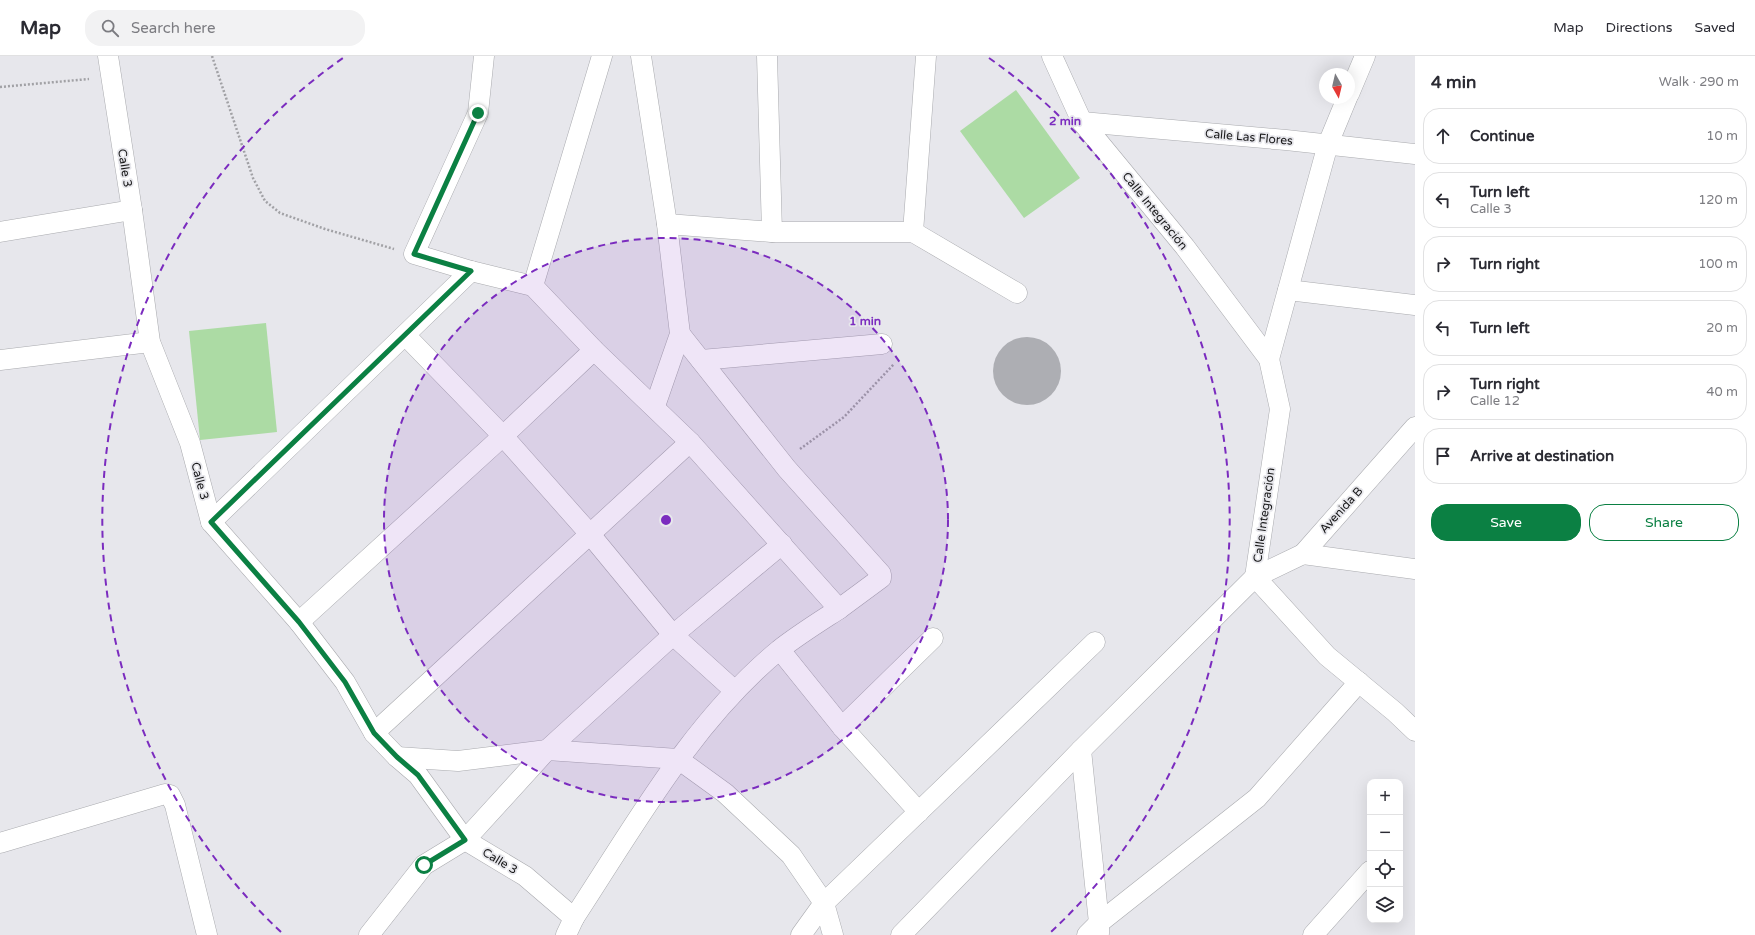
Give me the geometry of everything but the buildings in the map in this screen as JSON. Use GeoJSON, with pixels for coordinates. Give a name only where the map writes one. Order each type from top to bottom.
{"type":"FeatureCollection","features":[{"type":"Feature","properties":{"kind":"street","name":"Calle 3"},"geometry":{"type":"LineString","coordinates":[[108,56],[110,77],[132,210],[150,342],[190,443],[211,522],[299,622],[345,682],[374,733],[397,757],[418,775],[465,840],[525,876],[570,927]]}},
{"type":"Feature","properties":{"kind":"street"},"geometry":{"type":"LineString","coordinates":[[484,56],[478,113],[414,254],[471,271],[533,286],[594,350],[655,406],[690,442],[839,609]]}},
{"type":"Feature","properties":{"kind":"street"},"geometry":{"type":"LineString","coordinates":[[533,286],[602,56]]}},
{"type":"Feature","properties":{"kind":"street"},"geometry":{"type":"LineString","coordinates":[[641,56],[667,224],[680,334],[655,406]]}},
{"type":"Feature","properties":{"kind":"street"},"geometry":{"type":"LineString","coordinates":[[767,56],[772,232]]}},
{"type":"Feature","properties":{"kind":"street"},"geometry":{"type":"LineString","coordinates":[[913,232],[926,56]]}},
{"type":"Feature","properties":{"kind":"street","name":"Calle Integración"},"geometry":{"type":"LineString","coordinates":[[1052,56],[1082,122],[1185,247],[1269,359],[1280,409],[1255,577]]}},
{"type":"Feature","properties":{"kind":"street"},"geometry":{"type":"LineString","coordinates":[[1355,80],[1365,56]]}},
{"type":"Feature","properties":{"kind":"street","name":"Calle Integración"},"geometry":{"type":"LineString","coordinates":[[1269,359],[1328,144],[1345,104]]}},
{"type":"Feature","properties":{"kind":"street","name":"Calle Las Flores"},"geometry":{"type":"LineString","coordinates":[[1082,122],[1328,144],[1415,154]]}},
{"type":"Feature","properties":{"kind":"street"},"geometry":{"type":"LineString","coordinates":[[0,232],[132,210]]}},
{"type":"Feature","properties":{"kind":"street"},"geometry":{"type":"LineString","coordinates":[[667,224],[772,232],[913,232],[1017,293]]}},
{"type":"Feature","properties":{"kind":"street"},"geometry":{"type":"LineString","coordinates":[[211,522],[406,336],[471,271]]}},
{"type":"Feature","properties":{"kind":"street"},"geometry":{"type":"LineString","coordinates":[[1288,290],[1415,305]]}},
{"type":"Feature","properties":{"kind":"street"},"geometry":{"type":"LineString","coordinates":[[570,927],[678,759],[735,691],[780,650],[881,578],[881,574],[782,463],[680,334]]}},
{"type":"Feature","properties":{"kind":"street"},"geometry":{"type":"LineString","coordinates":[[406,336],[503,436],[589,533],[673,636],[735,691]]}},
{"type":"Feature","properties":{"kind":"street"},"geometry":{"type":"LineString","coordinates":[[0,360],[150,342]]}},
{"type":"Feature","properties":{"kind":"street"},"geometry":{"type":"LineString","coordinates":[[701,360],[882,344]]}},
{"type":"Feature","properties":{"kind":"street"},"geometry":{"type":"LineString","coordinates":[[299,622],[503,436],[594,350]]}},
{"type":"Feature","properties":{"kind":"street","name":"Avenida B"},"geometry":{"type":"LineString","coordinates":[[901,935],[1081,750],[1255,577],[1303,554],[1415,429]]}},
{"type":"Feature","properties":{"kind":"street"},"geometry":{"type":"LineString","coordinates":[[374,733],[589,533],[690,442]]}},
{"type":"Feature","properties":{"kind":"street"},"geometry":{"type":"LineString","coordinates":[[369,935],[424,865],[465,840],[547,750],[673,636],[782,544]]}},
{"type":"Feature","properties":{"kind":"street"},"geometry":{"type":"LineString","coordinates":[[1303,554],[1415,569]]}},
{"type":"Feature","properties":{"kind":"street"},"geometry":{"type":"LineString","coordinates":[[1255,577],[1327,656],[1415,731]]}},
{"type":"Feature","properties":{"kind":"street"},"geometry":{"type":"LineString","coordinates":[[842,727],[933,638]]}},
{"type":"Feature","properties":{"kind":"street"},"geometry":{"type":"LineString","coordinates":[[801,935],[824,903],[1095,642]]}},
{"type":"Feature","properties":{"kind":"street"},"geometry":{"type":"LineString","coordinates":[[780,650],[842,727],[919,812]]}},
{"type":"Feature","properties":{"kind":"street"},"geometry":{"type":"LineString","coordinates":[[1095,931],[1258,798],[1359,682]]}},
{"type":"Feature","properties":{"kind":"street"},"geometry":{"type":"LineString","coordinates":[[397,757],[458,761],[547,750],[678,759],[725,792],[791,855],[824,903],[833,935]]}},
{"type":"Feature","properties":{"kind":"street"},"geometry":{"type":"LineString","coordinates":[[1081,750],[1095,931]]}},
{"type":"Feature","properties":{"kind":"street"},"geometry":{"type":"LineString","coordinates":[[0,843],[165,794],[170,795],[175,805],[207,935]]}},
{"type":"Feature","properties":{"kind":"street"},"geometry":{"type":"LineString","coordinates":[[1313,935],[1367,874]]}},
{"type":"Feature","properties":{"kind":"path"},"geometry":{"type":"LineString","coordinates":[[212,56],[253,178],[265,201],[280,212],[325,229],[414,254]]}},
{"type":"Feature","properties":{"kind":"path"},"geometry":{"type":"LineString","coordinates":[[0,87],[110,77]]}},
{"type":"Feature","properties":{"kind":"path"},"geometry":{"type":"LineString","coordinates":[[782,463],[844,417],[898,359]]}},
{"type":"Feature","properties":{"kind":"green space"},"geometry":{"type":"Polygon","coordinates":[[[1016,90],[1080,178],[1024,218],[960,131],[1016,90]]]}},
{"type":"Feature","properties":{"kind":"green space"},"geometry":{"type":"Polygon","coordinates":[[[266,323],[277,432],[200,440],[189,331],[266,323]]]}},
{"type":"Feature","properties":{"kind":"route"},"geometry":{"type":"LineString","coordinates":[[424,865],[465,840],[418,775],[397,757],[374,733],[345,682],[299,622],[211,522],[406,336],[471,271],[414,254],[478,113]]}}]}
